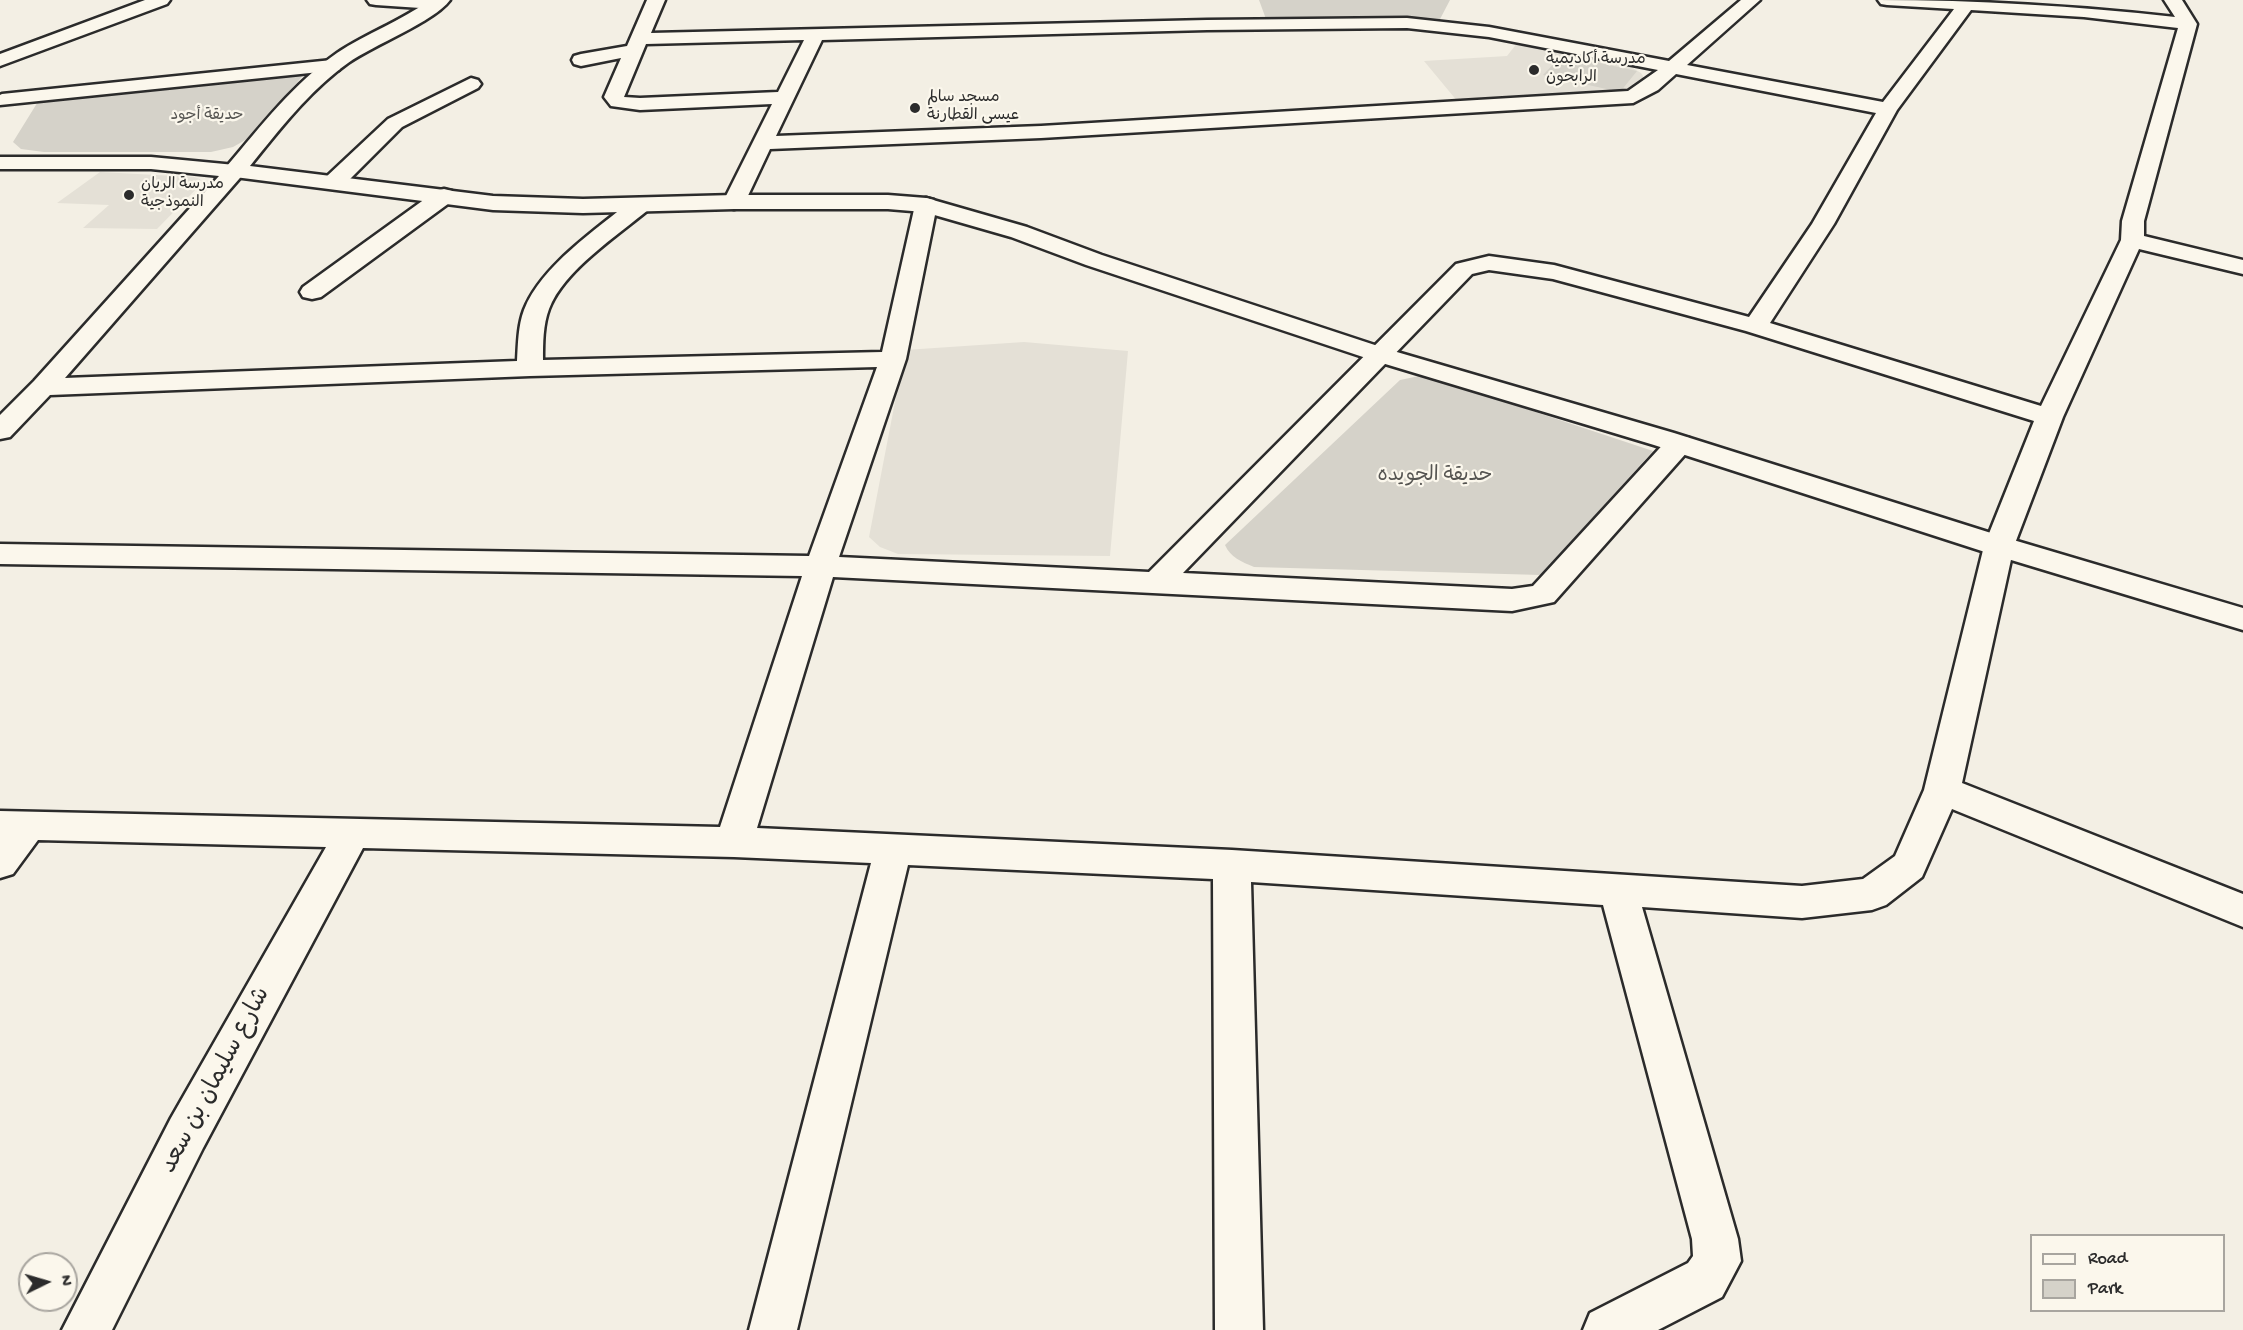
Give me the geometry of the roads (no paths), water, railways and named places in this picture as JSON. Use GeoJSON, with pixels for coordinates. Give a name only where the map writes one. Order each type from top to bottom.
{"type":"FeatureCollection","features":[{"type":"Feature","properties":{"kind":"street"},"geometry":{"type":"LineString","coordinates":[[0,60],[161,0]]}},
{"type":"Feature","properties":{"kind":"street"},"geometry":{"type":"LineString","coordinates":[[376,0],[438,2]]}},
{"type":"Feature","properties":{"kind":"street"},"geometry":{"type":"LineString","coordinates":[[656,0],[614,97],[618,102],[640,104],[786,98]]}},
{"type":"Feature","properties":{"kind":"street"},"geometry":{"type":"LineString","coordinates":[[765,143],[1053,131],[1633,97],[1642,93],[1751,0]]}},
{"type":"Feature","properties":{"kind":"street"},"geometry":{"type":"LineString","coordinates":[[1887,0],[2084,12],[2188,24]]}},
{"type":"Feature","properties":{"kind":"street"},"geometry":{"type":"LineString","coordinates":[[0,863],[13,826],[734,842],[1232,865],[1802,902],[1872,894],[1909,866],[1942,790],[1999,546],[2049,417],[2132,240],[2133,221],[2188,24],[2173,0]]}},
{"type":"Feature","properties":{"kind":"street"},"geometry":{"type":"LineString","coordinates":[[0,431],[43,387],[300,97],[332,66],[438,2]]}},
{"type":"Feature","properties":{"kind":"street"},"geometry":{"type":"LineString","coordinates":[[1755,326],[1823,224],[1888,109],[1965,6]]}},
{"type":"Feature","properties":{"kind":"street"},"geometry":{"type":"LineString","coordinates":[[581,60],[635,45],[815,36],[1207,25],[1407,23],[1489,32],[1888,109]]}},
{"type":"Feature","properties":{"kind":"street"},"geometry":{"type":"LineString","coordinates":[[734,202],[765,143],[815,36]]}},
{"type":"Feature","properties":{"kind":"street"},"geometry":{"type":"LineString","coordinates":[[1,106],[332,66]]}},
{"type":"Feature","properties":{"kind":"street"},"geometry":{"type":"LineString","coordinates":[[334,182],[395,123],[471,84]]}},
{"type":"Feature","properties":{"kind":"street"},"geometry":{"type":"LineString","coordinates":[[0,163],[151,163],[526,204],[888,202],[926,205],[1019,232],[1094,260],[1381,355],[1679,444],[1999,546],[2243,619]]}},
{"type":"Feature","properties":{"kind":"street"},"geometry":{"type":"LineString","coordinates":[[312,291],[444,196]]}},
{"type":"Feature","properties":{"kind":"street"},"geometry":{"type":"LineString","coordinates":[[530,368],[535,315],[541,301],[563,273],[640,205]]}},
{"type":"Feature","properties":{"kind":"street"},"geometry":{"type":"LineString","coordinates":[[734,842],[820,566],[893,359],[926,205]]}},
{"type":"Feature","properties":{"kind":"street"},"geometry":{"type":"LineString","coordinates":[[2132,240],[2243,267]]}},
{"type":"Feature","properties":{"kind":"street"},"geometry":{"type":"LineString","coordinates":[[1158,581],[1464,269],[1490,263],[1554,272],[1755,326],[2049,417]]}},
{"type":"Feature","properties":{"kind":"street"},"geometry":{"type":"LineString","coordinates":[[43,387],[530,368],[893,359]]}},
{"type":"Feature","properties":{"kind":"street"},"geometry":{"type":"LineString","coordinates":[[0,554],[820,566],[1512,600],[1544,595],[1679,444]]}},
{"type":"Feature","properties":{"kind":"street"},"geometry":{"type":"LineString","coordinates":[[1942,790],[2243,911]]}},
{"type":"Feature","properties":{"kind":"street","name":"شارع سليمان بن سعد"},"geometry":{"type":"LineString","coordinates":[[86,1330],[187,1133],[352,834]]}},
{"type":"Feature","properties":{"kind":"street"},"geometry":{"type":"LineString","coordinates":[[773,1330],[892,849]]}},
{"type":"Feature","properties":{"kind":"street"},"geometry":{"type":"LineString","coordinates":[[1232,865],[1239,1330]]}},
{"type":"Feature","properties":{"kind":"street"},"geometry":{"type":"LineString","coordinates":[[1607,1330],[1705,1280],[1718,1261],[1715,1239],[1618,889]]}},
{"type":"Feature","properties":{"kind":"place","name":"مدرسة أكاديمية الرابحون"},"geometry":{"type":"Point","coordinates":[1534,70]}},
{"type":"Feature","properties":{"kind":"place","name":"مسجد سالم عيسى القطارنة"},"geometry":{"type":"Point","coordinates":[915,108]}},
{"type":"Feature","properties":{"kind":"place","name":"مدرسة الريان النموذجية"},"geometry":{"type":"Point","coordinates":[129,195]}},
{"type":"Feature","properties":{"kind":"park label","name":"حديقة أجود"},"geometry":{"type":"Point","coordinates":[207,117]}},
{"type":"Feature","properties":{"kind":"park label","name":"حديقة الجويده"},"geometry":{"type":"Point","coordinates":[1435,477]}}]}
